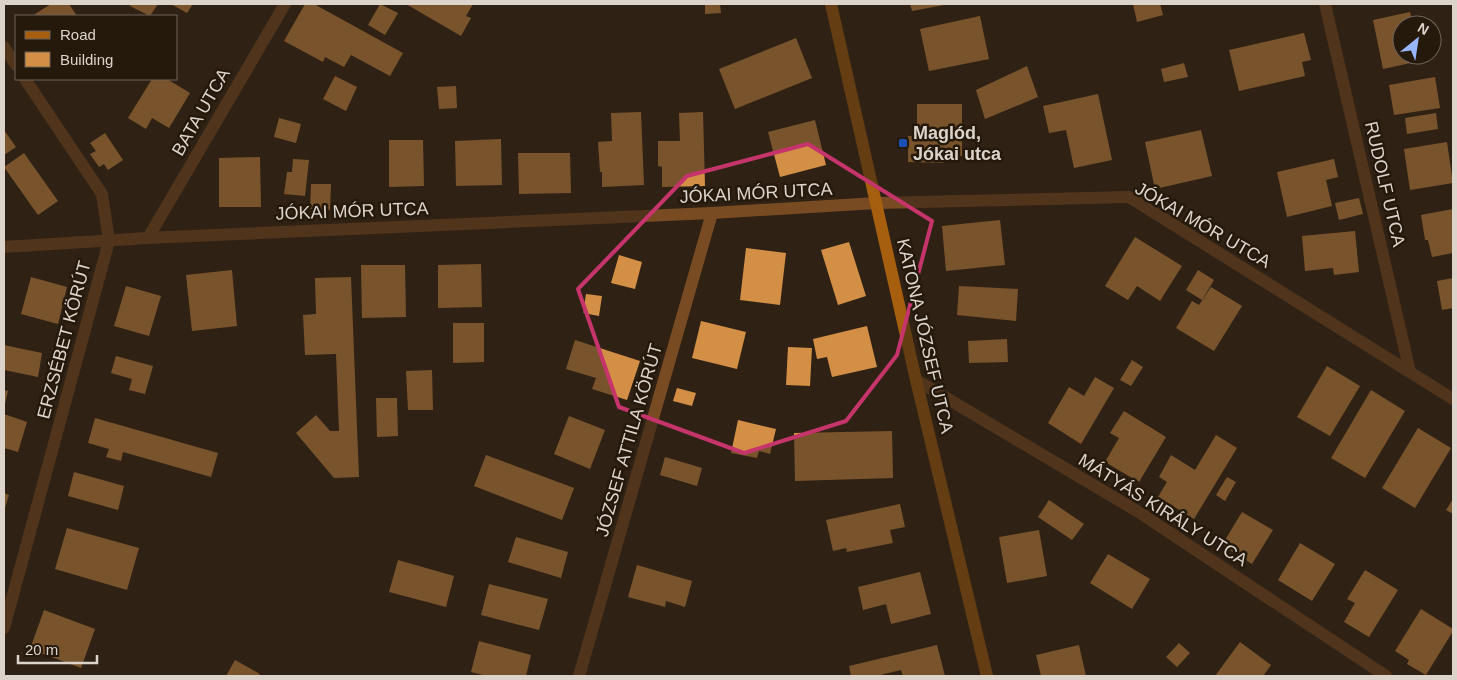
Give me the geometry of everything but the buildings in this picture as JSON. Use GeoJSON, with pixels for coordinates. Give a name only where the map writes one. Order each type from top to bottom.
{"type":"FeatureCollection","features":[{"type":"Feature","properties":{"kind":"main road","name":"KATONA JÓZSEF UTCA"},"geometry":{"type":"LineString","coordinates":[[831,4],[916,380],[987,676]]}},
{"type":"Feature","properties":{"kind":"street","name":"BATA UTCA"},"geometry":{"type":"LineString","coordinates":[[148,238],[285,4]]}},
{"type":"Feature","properties":{"kind":"street","name":"RUDOLF UTCA"},"geometry":{"type":"LineString","coordinates":[[1325,4],[1410,372]]}},
{"type":"Feature","properties":{"kind":"street"},"geometry":{"type":"LineString","coordinates":[[4,46],[15,63]]}},
{"type":"Feature","properties":{"kind":"street","name":"ERZSÉBET KÖRÚT"},"geometry":{"type":"LineString","coordinates":[[4,628],[109,241],[102,194],[26,80]]}},
{"type":"Feature","properties":{"kind":"street","name":"JÓKAI MÓR UTCA"},"geometry":{"type":"LineString","coordinates":[[4,247],[148,238],[712,213],[876,203],[1129,197],[1453,399]]}},
{"type":"Feature","properties":{"kind":"street","name":"JÓZSEF ATTILA KÖRÚT"},"geometry":{"type":"LineString","coordinates":[[579,676],[712,213]]}},
{"type":"Feature","properties":{"kind":"street","name":"MÁTYÁS KIRÁLY UTCA"},"geometry":{"type":"LineString","coordinates":[[916,380],[1137,511],[1386,676]]}},
{"type":"Feature","properties":{"kind":"highlighted area"},"geometry":{"type":"Polygon","coordinates":[[[808,144],[932,221],[897,355],[846,421],[744,453],[619,407],[578,289],[687,176],[808,144]]]}},
{"type":"Feature","properties":{"kind":"place","name":"Maglód, Jókai utca"},"geometry":{"type":"Point","coordinates":[903,143]}}]}
